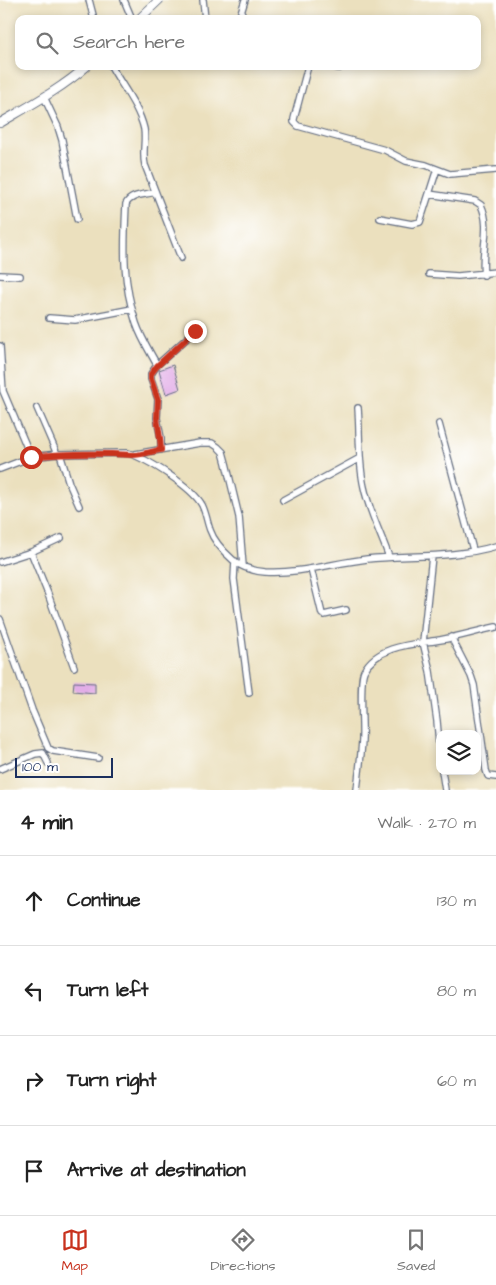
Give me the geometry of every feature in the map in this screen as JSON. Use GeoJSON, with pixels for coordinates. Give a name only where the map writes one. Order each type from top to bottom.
{"type":"FeatureCollection","features":[{"type":"Feature","properties":{"kind":"street"},"geometry":{"type":"LineString","coordinates":[[90,0],[93,15]]}},
{"type":"Feature","properties":{"kind":"street"},"geometry":{"type":"LineString","coordinates":[[124,0],[130,15]]}},
{"type":"Feature","properties":{"kind":"street"},"geometry":{"type":"LineString","coordinates":[[143,15],[159,0]]}},
{"type":"Feature","properties":{"kind":"street"},"geometry":{"type":"LineString","coordinates":[[203,0],[205,15]]}},
{"type":"Feature","properties":{"kind":"street"},"geometry":{"type":"LineString","coordinates":[[240,15],[245,0]]}},
{"type":"Feature","properties":{"kind":"street"},"geometry":{"type":"LineString","coordinates":[[0,123],[44,97],[82,70]]}},
{"type":"Feature","properties":{"kind":"street"},"geometry":{"type":"LineString","coordinates":[[112,70],[140,119],[144,135],[144,160],[181,258]]}},
{"type":"Feature","properties":{"kind":"street"},"geometry":{"type":"LineString","coordinates":[[307,70],[294,119],[295,124],[351,142],[385,150],[406,161],[455,174],[496,170]]}},
{"type":"Feature","properties":{"kind":"street"},"geometry":{"type":"LineString","coordinates":[[44,97],[62,140],[77,219]]}},
{"type":"Feature","properties":{"kind":"street"},"geometry":{"type":"LineString","coordinates":[[380,218],[412,224],[418,223],[437,169]]}},
{"type":"Feature","properties":{"kind":"street"},"geometry":{"type":"LineString","coordinates":[[155,192],[131,198],[126,204],[124,269],[137,326],[157,366]]}},
{"type":"Feature","properties":{"kind":"street"},"geometry":{"type":"LineString","coordinates":[[428,194],[475,201],[481,205],[487,225],[482,256],[484,275]]}},
{"type":"Feature","properties":{"kind":"street"},"geometry":{"type":"LineString","coordinates":[[429,274],[448,276],[484,275],[496,272]]}},
{"type":"Feature","properties":{"kind":"street"},"geometry":{"type":"LineString","coordinates":[[0,275],[20,276]]}},
{"type":"Feature","properties":{"kind":"street"},"geometry":{"type":"LineString","coordinates":[[49,318],[75,320],[132,309]]}},
{"type":"Feature","properties":{"kind":"street"},"geometry":{"type":"LineString","coordinates":[[161,450],[157,418],[158,400],[151,379],[154,369],[195,331]]}},
{"type":"Feature","properties":{"kind":"street"},"geometry":{"type":"LineString","coordinates":[[0,346],[3,391],[31,457]]}},
{"type":"Feature","properties":{"kind":"street"},"geometry":{"type":"LineString","coordinates":[[37,408],[79,506]]}},
{"type":"Feature","properties":{"kind":"street"},"geometry":{"type":"LineString","coordinates":[[358,408],[360,458],[366,497],[389,557]]}},
{"type":"Feature","properties":{"kind":"street"},"geometry":{"type":"LineString","coordinates":[[438,424],[472,550]]}},
{"type":"Feature","properties":{"kind":"street"},"geometry":{"type":"LineString","coordinates":[[133,455],[200,443],[212,443],[223,452],[239,517],[243,566]]}},
{"type":"Feature","properties":{"kind":"street"},"geometry":{"type":"LineString","coordinates":[[0,469],[31,457],[58,454],[121,453],[133,455],[156,467],[196,495],[203,507],[213,537],[234,562],[265,572],[311,569],[365,559],[432,556],[496,546]]}},
{"type":"Feature","properties":{"kind":"street"},"geometry":{"type":"LineString","coordinates":[[282,500],[360,458]]}},
{"type":"Feature","properties":{"kind":"street"},"geometry":{"type":"LineString","coordinates":[[0,562],[31,552],[61,538]]}},
{"type":"Feature","properties":{"kind":"street"},"geometry":{"type":"LineString","coordinates":[[31,552],[74,667]]}},
{"type":"Feature","properties":{"kind":"street"},"geometry":{"type":"LineString","coordinates":[[432,556],[423,642],[438,730]]}},
{"type":"Feature","properties":{"kind":"street"},"geometry":{"type":"LineString","coordinates":[[234,562],[234,580],[249,693]]}},
{"type":"Feature","properties":{"kind":"street"},"geometry":{"type":"LineString","coordinates":[[311,569],[322,614],[346,610]]}},
{"type":"Feature","properties":{"kind":"street"},"geometry":{"type":"LineString","coordinates":[[0,619],[32,710],[48,748],[53,751],[98,758]]}},
{"type":"Feature","properties":{"kind":"street"},"geometry":{"type":"LineString","coordinates":[[357,790],[362,742],[361,687],[364,671],[385,652],[396,648],[496,627]]}},
{"type":"Feature","properties":{"kind":"street"},"geometry":{"type":"LineString","coordinates":[[451,637],[471,676],[474,686],[486,770],[488,776],[496,777]]}},
{"type":"Feature","properties":{"kind":"street"},"geometry":{"type":"LineString","coordinates":[[0,768],[35,754],[43,753],[48,763]]}},
{"type":"Feature","properties":{"kind":"street"},"geometry":{"type":"LineString","coordinates":[[443,775],[445,790]]}},
{"type":"Feature","properties":{"kind":"building"},"geometry":{"type":"Polygon","coordinates":[[[173,365],[180,389],[166,394],[159,370],[173,365]]]}},
{"type":"Feature","properties":{"kind":"building"},"geometry":{"type":"Polygon","coordinates":[[[74,682],[95,683],[95,693],[73,691],[74,682]]]}},
{"type":"Feature","properties":{"kind":"route"},"geometry":{"type":"LineString","coordinates":[[31,457],[98,453],[128,453],[133,455],[161,450],[157,418],[158,400],[151,374],[157,366],[195,331]]}}]}
